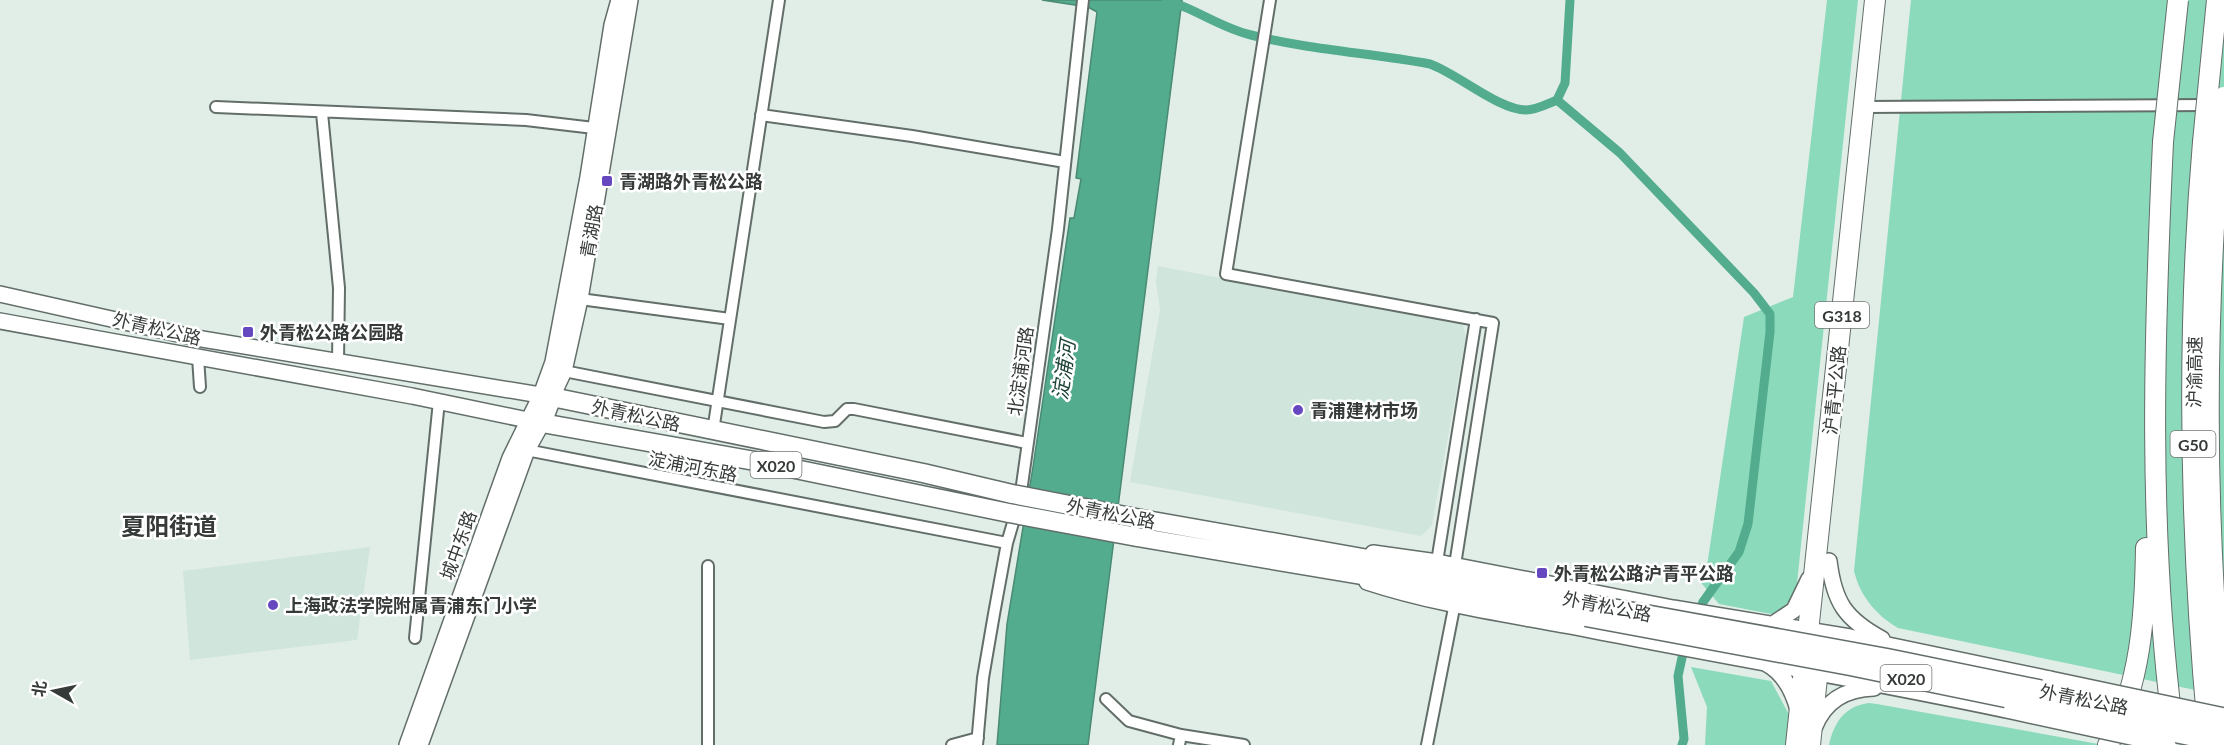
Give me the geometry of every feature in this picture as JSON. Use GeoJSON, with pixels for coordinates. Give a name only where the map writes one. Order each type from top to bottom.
{"type":"FeatureCollection","features":[{"type":"Feature","properties":{"kind":"highway","name":"沪青平公路"},"geometry":{"type":"LineString","coordinates":[[1815,631],[1829,561],[1870,107],[1875,0]]}},
{"type":"Feature","properties":{"kind":"highway","name":"沪青平公路"},"geometry":{"type":"LineString","coordinates":[[1810,745],[1817,544],[1870,107],[1888,0]]}},
{"type":"Feature","properties":{"kind":"highway"},"geometry":{"type":"LineString","coordinates":[[2108,745],[2132,686],[2143,631],[2163,142],[2178,0]]}},
{"type":"Feature","properties":{"kind":"highway","name":"沪渝高速"},"geometry":{"type":"LineString","coordinates":[[2217,0],[2211,142],[2210,426],[2214,588],[2224,721]]}},
{"type":"Feature","properties":{"kind":"highway","name":"沪渝高速"},"geometry":{"type":"LineString","coordinates":[[2210,745],[2197,578],[2193,436],[2196,256],[2211,142],[2224,97]]}},
{"type":"Feature","properties":{"kind":"highway"},"geometry":{"type":"LineString","coordinates":[[2155,341],[2156,503],[2160,591],[2175,745]]}},
{"type":"Feature","properties":{"kind":"highway","name":"沪青平公路"},"geometry":{"type":"LineString","coordinates":[[1796,745],[1799,717],[1812,659]]}},
{"type":"Feature","properties":{"kind":"main road","name":"青湖路"},"geometry":{"type":"LineString","coordinates":[[535,421],[546,396],[553,362],[612,25],[619,0]]}},
{"type":"Feature","properties":{"kind":"main road","name":"青湖路"},"geometry":{"type":"LineString","coordinates":[[546,396],[564,372],[580,299],[630,0]]}},
{"type":"Feature","properties":{"kind":"main road","name":"外青松公路"},"geometry":{"type":"LineString","coordinates":[[0,294],[196,338],[546,396],[923,473],[1139,528],[1330,570],[1887,658],[2224,727]]}},
{"type":"Feature","properties":{"kind":"main road","name":"外青松公路"},"geometry":{"type":"LineString","coordinates":[[0,321],[766,463],[1009,513],[1340,554],[1588,610],[2224,743]]}},
{"type":"Feature","properties":{"kind":"main road","name":"城中东路"},"geometry":{"type":"LineString","coordinates":[[407,745],[521,449],[535,421]]}},
{"type":"Feature","properties":{"kind":"main road","name":"城中东路"},"geometry":{"type":"LineString","coordinates":[[420,745],[521,449]]}},
{"type":"Feature","properties":{"kind":"main road"},"geometry":{"type":"LineString","coordinates":[[1773,624],[1793,611],[1803,596],[1817,544]]}},
{"type":"Feature","properties":{"kind":"main road"},"geometry":{"type":"LineString","coordinates":[[1340,554],[1382,554],[1455,565],[1673,608],[1898,647],[2224,716]]}},
{"type":"Feature","properties":{"kind":"main road"},"geometry":{"type":"LineString","coordinates":[[1829,561],[1837,598],[1846,613],[1866,630],[1898,647]]}},
{"type":"Feature","properties":{"kind":"main road"},"geometry":{"type":"LineString","coordinates":[[1330,570],[1385,588],[1455,603],[1750,659],[1769,665],[1778,672],[1795,698],[1799,717]]}},
{"type":"Feature","properties":{"kind":"main road"},"geometry":{"type":"LineString","coordinates":[[1726,655],[1745,649],[1749,642],[1748,628],[1740,620]]}},
{"type":"Feature","properties":{"kind":"main road"},"geometry":{"type":"LineString","coordinates":[[1740,620],[1767,630],[1812,659],[1883,684],[2168,745]]}},
{"type":"Feature","properties":{"kind":"main road"},"geometry":{"type":"LineString","coordinates":[[1750,659],[1812,659],[1850,648],[1898,647]]}},
{"type":"Feature","properties":{"kind":"main road"},"geometry":{"type":"LineString","coordinates":[[1810,745],[1820,715],[1833,700],[1843,694],[1864,688],[1911,690]]}},
{"type":"Feature","properties":{"kind":"street"},"geometry":{"type":"LineString","coordinates":[[713,431],[779,0]]}},
{"type":"Feature","properties":{"kind":"street"},"geometry":{"type":"LineString","coordinates":[[1270,0],[1227,274],[1493,322],[1455,565]]}},
{"type":"Feature","properties":{"kind":"street","name":"北淀浦河路"},"geometry":{"type":"LineString","coordinates":[[977,741],[983,678],[1007,543],[1020,499],[1065,162],[1083,4]]}},
{"type":"Feature","properties":{"kind":"street"},"geometry":{"type":"LineString","coordinates":[[1870,107],[2224,105]]}},
{"type":"Feature","properties":{"kind":"street"},"geometry":{"type":"LineString","coordinates":[[216,107],[526,120],[594,128]]}},
{"type":"Feature","properties":{"kind":"street"},"geometry":{"type":"LineString","coordinates":[[322,113],[339,288],[338,361]]}},
{"type":"Feature","properties":{"kind":"street"},"geometry":{"type":"LineString","coordinates":[[761,116],[912,136],[1065,162]]}},
{"type":"Feature","properties":{"kind":"street"},"geometry":{"type":"LineString","coordinates":[[580,299],[730,319]]}},
{"type":"Feature","properties":{"kind":"street"},"geometry":{"type":"LineString","coordinates":[[1437,562],[1476,319]]}},
{"type":"Feature","properties":{"kind":"street"},"geometry":{"type":"LineString","coordinates":[[198,357],[200,387]]}},
{"type":"Feature","properties":{"kind":"street"},"geometry":{"type":"LineString","coordinates":[[564,372],[824,422],[835,421],[847,409],[854,409],[1027,443]]}},
{"type":"Feature","properties":{"kind":"street"},"geometry":{"type":"LineString","coordinates":[[415,638],[439,401]]}},
{"type":"Feature","properties":{"kind":"street","name":"淀浦河东路"},"geometry":{"type":"LineString","coordinates":[[521,449],[1007,543]]}},
{"type":"Feature","properties":{"kind":"street"},"geometry":{"type":"LineString","coordinates":[[708,566],[708,745]]}},
{"type":"Feature","properties":{"kind":"street"},"geometry":{"type":"LineString","coordinates":[[1427,745],[1455,603]]}},
{"type":"Feature","properties":{"kind":"street"},"geometry":{"type":"LineString","coordinates":[[1106,699],[1129,721],[1180,740],[1244,745]]}},
{"type":"Feature","properties":{"kind":"street"},"geometry":{"type":"LineString","coordinates":[[952,745],[977,741]]}},
{"type":"Feature","properties":{"kind":"shaded area"},"geometry":{"type":"Polygon","coordinates":[[[1827,0],[1858,0],[1796,593],[1780,612],[1771,614],[1719,604],[1697,578],[1707,566],[1744,317],[1793,297],[1827,0]]]}},
{"type":"Feature","properties":{"kind":"shaded area"},"geometry":{"type":"Polygon","coordinates":[[[1911,0],[2224,0],[2224,696],[1898,628],[1876,611],[1860,589],[1854,571],[1911,0]]]}},
{"type":"Feature","properties":{"kind":"shaded area","name":"青浦建材市场"},"geometry":{"type":"Polygon","coordinates":[[[1158,266],[1463,325],[1466,337],[1432,525],[1421,536],[1130,482],[1160,310],[1156,282],[1158,266]]]}},
{"type":"Feature","properties":{"kind":"shaded area","name":"上海政法学院附属青浦东门小学"},"geometry":{"type":"Polygon","coordinates":[[[370,547],[357,640],[190,660],[183,571],[370,547]]]}},
{"type":"Feature","properties":{"kind":"shaded area"},"geometry":{"type":"Polygon","coordinates":[[[1691,667],[1771,681],[1793,722],[1790,745],[1705,745],[1707,707],[1691,667]]]}},
{"type":"Feature","properties":{"kind":"shaded area"},"geometry":{"type":"Polygon","coordinates":[[[1869,703],[2104,745],[1829,745],[1834,729],[1842,716],[1853,708],[1869,703]]]}},
{"type":"Feature","properties":{"kind":"water","name":"淀浦河"},"geometry":{"type":"Polygon","coordinates":[[[1042,0],[1182,0],[1088,745],[997,745],[1007,624],[1070,218],[1074,218],[1081,179],[1076,178],[1097,12],[1088,7],[1042,0]]]}},
{"type":"Feature","properties":{"kind":"waterway"},"geometry":{"type":"LineString","coordinates":[[1166,0],[1229,28],[1251,35],[1430,64],[1491,98],[1526,110],[1557,100],[1565,83],[1570,0]]}},
{"type":"Feature","properties":{"kind":"waterway"},"geometry":{"type":"LineString","coordinates":[[1557,100],[1620,153],[1754,293],[1770,314],[1770,332],[1748,524],[1739,552],[1703,602],[1697,615]]}},
{"type":"Feature","properties":{"kind":"waterway"},"geometry":{"type":"LineString","coordinates":[[1682,745],[1684,739],[1678,676],[1685,644]]}},
{"type":"Feature","properties":{"kind":"place","name":"青湖路外青松公路"},"geometry":{"type":"Point","coordinates":[607,181]}},
{"type":"Feature","properties":{"kind":"place","name":"外青松公路公园路"},"geometry":{"type":"Point","coordinates":[248,332]}},
{"type":"Feature","properties":{"kind":"place","name":"青浦建材市场"},"geometry":{"type":"Point","coordinates":[1298,410]}},
{"type":"Feature","properties":{"kind":"place","name":"外青松公路沪青平公路"},"geometry":{"type":"Point","coordinates":[1542,573]}},
{"type":"Feature","properties":{"kind":"place","name":"上海政法学院附属青浦东门小学"},"geometry":{"type":"Point","coordinates":[273,605]}},
{"type":"Feature","properties":{"kind":"district","name":"夏阳街道"},"geometry":{"type":"Point","coordinates":[169,525]}}]}
